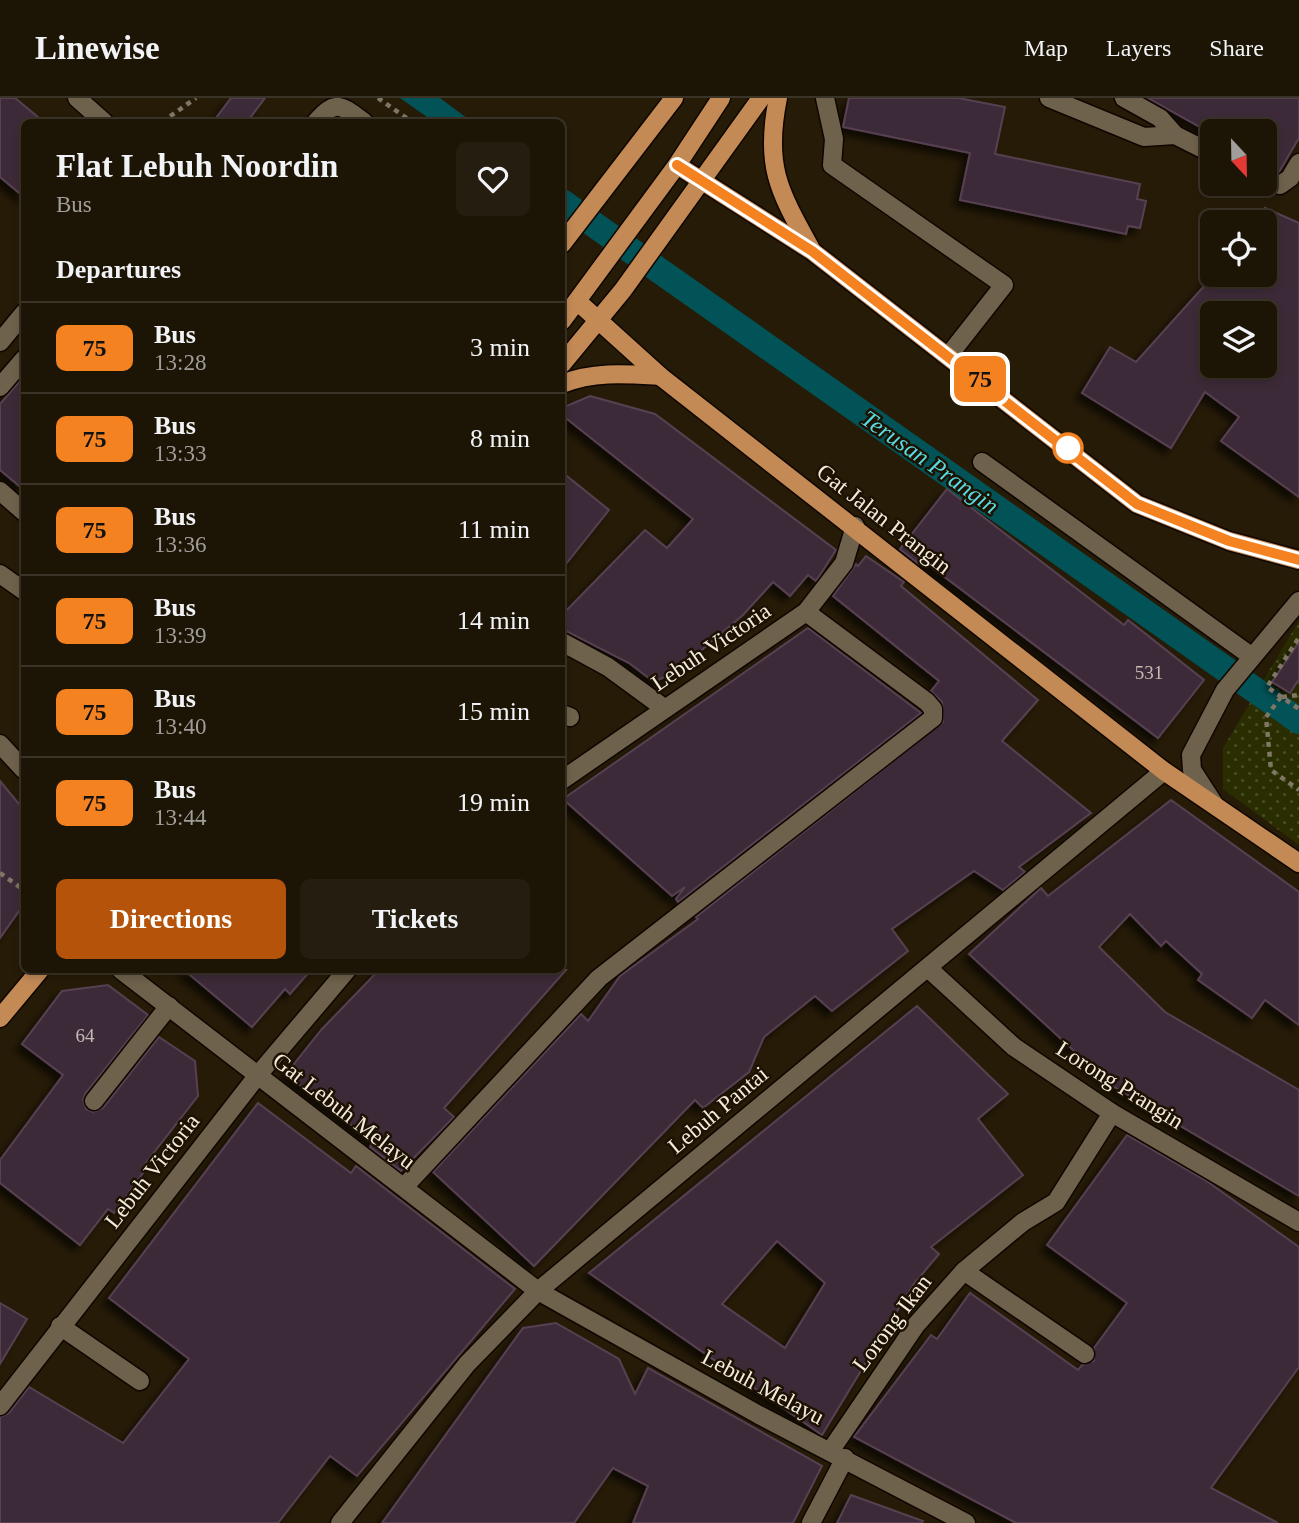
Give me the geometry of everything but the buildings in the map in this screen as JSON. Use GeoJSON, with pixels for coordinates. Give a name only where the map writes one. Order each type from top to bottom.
{"type":"FeatureCollection","features":[{"type":"Feature","properties":{"kind":"main road"},"geometry":{"type":"LineString","coordinates":[[565,240],[674,98]]}},
{"type":"Feature","properties":{"kind":"main road"},"geometry":{"type":"LineString","coordinates":[[565,317],[677,165],[721,98]]}},
{"type":"Feature","properties":{"kind":"main road"},"geometry":{"type":"LineString","coordinates":[[565,361],[600,320],[663,236],[761,98]]}},
{"type":"Feature","properties":{"kind":"main road"},"geometry":{"type":"LineString","coordinates":[[778,98],[771,153],[777,181],[812,251]]}},
{"type":"Feature","properties":{"kind":"main road"},"geometry":{"type":"LineString","coordinates":[[677,165],[812,251],[1137,504],[1229,541],[1299,560]]}},
{"type":"Feature","properties":{"kind":"main road","name":"Gat Jalan Prangin"},"geometry":{"type":"LineString","coordinates":[[577,301],[660,376],[855,526],[1164,771],[1299,863]]}},
{"type":"Feature","properties":{"kind":"main road"},"geometry":{"type":"LineString","coordinates":[[565,383],[579,377],[603,374],[660,376]]}},
{"type":"Feature","properties":{"kind":"main road"},"geometry":{"type":"LineString","coordinates":[[0,1018],[38,973]]}},
{"type":"Feature","properties":{"kind":"street"},"geometry":{"type":"LineString","coordinates":[[78,98],[101,119]]}},
{"type":"Feature","properties":{"kind":"street"},"geometry":{"type":"LineString","coordinates":[[825,98],[834,139],[832,165],[1004,285],[949,355]]}},
{"type":"Feature","properties":{"kind":"street"},"geometry":{"type":"LineString","coordinates":[[1048,98],[1144,136],[1175,135]]}},
{"type":"Feature","properties":{"kind":"street"},"geometry":{"type":"LineString","coordinates":[[1124,98],[1160,118],[1175,135],[1200,148]]}},
{"type":"Feature","properties":{"kind":"street"},"geometry":{"type":"LineString","coordinates":[[318,119],[326,110],[335,106],[345,108],[360,119]]}},
{"type":"Feature","properties":{"kind":"street"},"geometry":{"type":"LineString","coordinates":[[1278,185],[1290,178],[1299,163]]}},
{"type":"Feature","properties":{"kind":"street"},"geometry":{"type":"LineString","coordinates":[[0,342],[21,317]]}},
{"type":"Feature","properties":{"kind":"street"},"geometry":{"type":"LineString","coordinates":[[0,387],[21,362]]}},
{"type":"Feature","properties":{"kind":"street"},"geometry":{"type":"LineString","coordinates":[[982,462],[1246,661]]}},
{"type":"Feature","properties":{"kind":"street"},"geometry":{"type":"LineString","coordinates":[[0,491],[21,509]]}},
{"type":"Feature","properties":{"kind":"street","name":"Lebuh Victoria"},"geometry":{"type":"LineString","coordinates":[[565,778],[806,612],[831,584],[844,563],[855,526]]}},
{"type":"Feature","properties":{"kind":"street"},"geometry":{"type":"LineString","coordinates":[[0,573],[21,589]]}},
{"type":"Feature","properties":{"kind":"street"},"geometry":{"type":"LineString","coordinates":[[1214,805],[1192,770],[1191,755],[1225,690],[1246,661],[1299,601]]}},
{"type":"Feature","properties":{"kind":"street"},"geometry":{"type":"LineString","coordinates":[[404,1187],[599,978],[933,718],[933,709],[927,702],[806,612]]}},
{"type":"Feature","properties":{"kind":"street"},"geometry":{"type":"LineString","coordinates":[[565,644],[608,667],[664,708]]}},
{"type":"Feature","properties":{"kind":"street"},"geometry":{"type":"LineString","coordinates":[[0,744],[21,767]]}},
{"type":"Feature","properties":{"kind":"street","name":"Lebuh Pantai"},"geometry":{"type":"LineString","coordinates":[[344,1522],[467,1364],[538,1291],[929,969],[1164,771]]}},
{"type":"Feature","properties":{"kind":"street","name":"Lorong Prangin"},"geometry":{"type":"LineString","coordinates":[[929,969],[1014,1047],[1112,1112],[1299,1222]]}},
{"type":"Feature","properties":{"kind":"street","name":"Gat Lebuh Melayu"},"geometry":{"type":"LineString","coordinates":[[125,973],[538,1291]]}},
{"type":"Feature","properties":{"kind":"street","name":"Lebuh Victoria"},"geometry":{"type":"LineString","coordinates":[[0,1406],[258,1075],[344,973]]}},
{"type":"Feature","properties":{"kind":"street"},"geometry":{"type":"LineString","coordinates":[[94,1101],[169,1006]]}},
{"type":"Feature","properties":{"kind":"street","name":"Lorong Ikan"},"geometry":{"type":"LineString","coordinates":[[811,1523],[838,1454],[916,1325],[964,1271],[1023,1222],[1056,1202],[1112,1112]]}},
{"type":"Feature","properties":{"kind":"street"},"geometry":{"type":"LineString","coordinates":[[964,1271],[1085,1354]]}},
{"type":"Feature","properties":{"kind":"street","name":"Lebuh Melayu"},"geometry":{"type":"LineString","coordinates":[[538,1291],[759,1415],[966,1523]]}},
{"type":"Feature","properties":{"kind":"street"},"geometry":{"type":"LineString","coordinates":[[60,1326],[140,1381]]}},
{"type":"Feature","properties":{"kind":"path"},"geometry":{"type":"LineString","coordinates":[[166,119],[196,98]]}},
{"type":"Feature","properties":{"kind":"path"},"geometry":{"type":"LineString","coordinates":[[378,98],[408,119]]}},
{"type":"Feature","properties":{"kind":"path"},"geometry":{"type":"LineString","coordinates":[[1299,638],[1266,687],[1299,709]]}},
{"type":"Feature","properties":{"kind":"path"},"geometry":{"type":"LineString","coordinates":[[1299,695],[1281,697],[1266,717],[1271,770],[1299,790]]}},
{"type":"Feature","properties":{"kind":"path"},"geometry":{"type":"LineString","coordinates":[[0,873],[21,888]]}},
{"type":"Feature","properties":{"kind":"green space"},"geometry":{"type":"Polygon","coordinates":[[[1299,621],[1299,845],[1223,789],[1223,748],[1299,621]]]}},
{"type":"Feature","properties":{"kind":"water"},"geometry":{"type":"Polygon","coordinates":[[[400,98],[440,98],[468,119],[430,119],[400,98]]]}},
{"type":"Feature","properties":{"kind":"waterway","name":"Terusan Prangin"},"geometry":{"type":"LineString","coordinates":[[565,204],[1299,721]]}},
{"type":"Feature","properties":{"kind":"bus line","name":"75"},"geometry":{"type":"LineString","coordinates":[[677,165],[812,251],[1137,504],[1229,541],[1299,560]]}}]}
